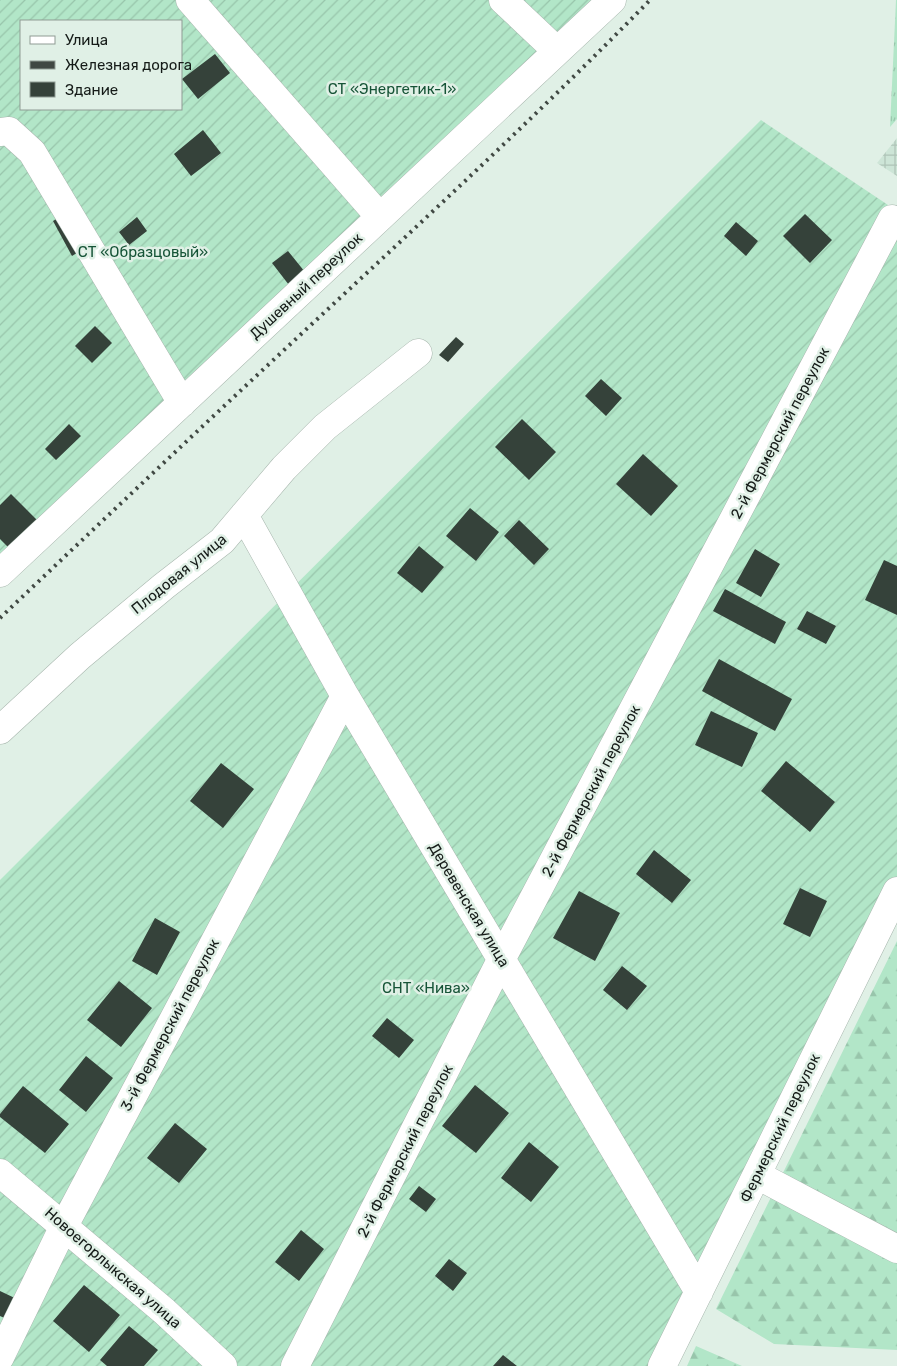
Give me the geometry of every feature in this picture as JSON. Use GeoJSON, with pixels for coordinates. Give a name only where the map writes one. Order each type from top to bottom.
{"type":"FeatureCollection","features":[{"type":"Feature","properties":{"kind":"street"},"geometry":{"type":"LineString","coordinates":[[190,0],[380,217]]}},
{"type":"Feature","properties":{"kind":"street"},"geometry":{"type":"LineString","coordinates":[[503,0],[557,51]]}},
{"type":"Feature","properties":{"kind":"street","name":"Душевный переулок"},"geometry":{"type":"LineString","coordinates":[[0,573],[612,0]]}},
{"type":"Feature","properties":{"kind":"street"},"geometry":{"type":"LineString","coordinates":[[0,132],[8,131],[32,152],[182,403]]}},
{"type":"Feature","properties":{"kind":"street","name":"2-й Фермерский переулок"},"geometry":{"type":"LineString","coordinates":[[295,1366],[502,960],[895,221]]}},
{"type":"Feature","properties":{"kind":"street","name":"Плодовая улица"},"geometry":{"type":"LineString","coordinates":[[0,730],[80,656],[164,586],[222,541],[284,468],[325,427],[418,353]]}},
{"type":"Feature","properties":{"kind":"street","name":"Деревенская улица"},"geometry":{"type":"LineString","coordinates":[[244,515],[344,696],[699,1292]]}},
{"type":"Feature","properties":{"kind":"street","name":"3-й Фермерский переулок"},"geometry":{"type":"LineString","coordinates":[[0,1357],[64,1226],[344,696]]}},
{"type":"Feature","properties":{"kind":"street","name":"Фермерский переулок"},"geometry":{"type":"LineString","coordinates":[[662,1366],[897,891]]}},
{"type":"Feature","properties":{"kind":"street","name":"Новоегорлыкская улица"},"geometry":{"type":"LineString","coordinates":[[0,1173],[164,1312],[223,1366]]}},
{"type":"Feature","properties":{"kind":"street"},"geometry":{"type":"LineString","coordinates":[[757,1175],[897,1249]]}},
{"type":"Feature","properties":{"kind":"shaded area"},"geometry":{"type":"Polygon","coordinates":[[[897,138],[897,176],[877,163],[897,138]]]}},
{"type":"Feature","properties":{"kind":"green space","name":"СТ «Образцовый»"},"geometry":{"type":"Polygon","coordinates":[[[0,0],[594,0],[505,103],[0,587],[0,0]]]}},
{"type":"Feature","properties":{"kind":"green space"},"geometry":{"type":"Polygon","coordinates":[[[896,0],[897,119],[890,127],[896,0]]]}},
{"type":"Feature","properties":{"kind":"green space","name":"СНТ «Нива»"},"geometry":{"type":"Polygon","coordinates":[[[761,120],[897,211],[897,888],[660,1366],[0,1366],[0,880],[761,120]]]}},
{"type":"Feature","properties":{"kind":"green space"},"geometry":{"type":"Polygon","coordinates":[[[897,941],[897,1350],[774,1344],[716,1309],[897,941]]]}},
{"type":"Feature","properties":{"kind":"green space"},"geometry":{"type":"Polygon","coordinates":[[[696,1346],[742,1366],[687,1366],[696,1346]]]}},
{"type":"Feature","properties":{"kind":"building"},"geometry":{"type":"Polygon","coordinates":[[[215,54],[230,73],[198,99],[182,79],[215,54]]]}},
{"type":"Feature","properties":{"kind":"building"},"geometry":{"type":"Polygon","coordinates":[[[203,130],[221,153],[191,176],[174,154],[203,130]]]}},
{"type":"Feature","properties":{"kind":"building"},"geometry":{"type":"Polygon","coordinates":[[[805,214],[832,240],[810,263],[783,236],[805,214]]]}},
{"type":"Feature","properties":{"kind":"building"},"geometry":{"type":"Polygon","coordinates":[[[62,216],[80,251],[72,256],[53,221],[62,216]]]}},
{"type":"Feature","properties":{"kind":"building"},"geometry":{"type":"Polygon","coordinates":[[[137,217],[147,231],[129,245],[119,232],[137,217]]]}},
{"type":"Feature","properties":{"kind":"building"},"geometry":{"type":"Polygon","coordinates":[[[736,222],[758,241],[746,256],[724,236],[736,222]]]}},
{"type":"Feature","properties":{"kind":"building"},"geometry":{"type":"Polygon","coordinates":[[[288,251],[305,272],[289,285],[272,263],[288,251]]]}},
{"type":"Feature","properties":{"kind":"building"},"geometry":{"type":"Polygon","coordinates":[[[95,326],[112,343],[92,363],[75,346],[95,326]]]}},
{"type":"Feature","properties":{"kind":"building"},"geometry":{"type":"Polygon","coordinates":[[[456,337],[464,344],[448,362],[439,355],[456,337]]]}},
{"type":"Feature","properties":{"kind":"building"},"geometry":{"type":"Polygon","coordinates":[[[601,379],[622,398],[606,416],[585,396],[601,379]]]}},
{"type":"Feature","properties":{"kind":"building"},"geometry":{"type":"Polygon","coordinates":[[[522,419],[556,452],[529,480],[495,447],[522,419]]]}},
{"type":"Feature","properties":{"kind":"building"},"geometry":{"type":"Polygon","coordinates":[[[69,424],[81,436],[56,460],[45,449],[69,424]]]}},
{"type":"Feature","properties":{"kind":"building"},"geometry":{"type":"Polygon","coordinates":[[[643,454],[678,486],[651,516],[616,484],[643,454]]]}},
{"type":"Feature","properties":{"kind":"building"},"geometry":{"type":"Polygon","coordinates":[[[11,494],[40,523],[12,551],[0,539],[0,505],[11,494]]]}},
{"type":"Feature","properties":{"kind":"building"},"geometry":{"type":"Polygon","coordinates":[[[470,508],[499,532],[476,561],[446,536],[470,508]]]}},
{"type":"Feature","properties":{"kind":"building"},"geometry":{"type":"Polygon","coordinates":[[[519,520],[549,549],[534,565],[504,536],[519,520]]]}},
{"type":"Feature","properties":{"kind":"building"},"geometry":{"type":"Polygon","coordinates":[[[419,546],[444,567],[422,593],[397,573],[419,546]]]}},
{"type":"Feature","properties":{"kind":"building"},"geometry":{"type":"Polygon","coordinates":[[[755,549],[780,564],[761,597],[736,583],[755,549]]]}},
{"type":"Feature","properties":{"kind":"building"},"geometry":{"type":"Polygon","coordinates":[[[884,560],[897,566],[897,615],[865,600],[884,560]]]}},
{"type":"Feature","properties":{"kind":"building"},"geometry":{"type":"Polygon","coordinates":[[[725,589],[786,622],[775,644],[713,611],[725,589]]]}},
{"type":"Feature","properties":{"kind":"building"},"geometry":{"type":"Polygon","coordinates":[[[807,611],[836,626],[826,644],[797,629],[807,611]]]}},
{"type":"Feature","properties":{"kind":"building"},"geometry":{"type":"Polygon","coordinates":[[[719,659],[792,699],[775,731],[702,691],[719,659]]]}},
{"type":"Feature","properties":{"kind":"building"},"geometry":{"type":"Polygon","coordinates":[[[711,711],[758,733],[742,767],[695,745],[711,711]]]}},
{"type":"Feature","properties":{"kind":"building"},"geometry":{"type":"Polygon","coordinates":[[[786,761],[835,802],[810,832],[761,791],[786,761]]]}},
{"type":"Feature","properties":{"kind":"building"},"geometry":{"type":"Polygon","coordinates":[[[221,763],[254,789],[223,828],[190,801],[221,763]]]}},
{"type":"Feature","properties":{"kind":"building"},"geometry":{"type":"Polygon","coordinates":[[[654,850],[691,880],[672,903],[636,874],[654,850]]]}},
{"type":"Feature","properties":{"kind":"building"},"geometry":{"type":"Polygon","coordinates":[[[800,888],[827,901],[810,937],[783,924],[800,888]]]}},
{"type":"Feature","properties":{"kind":"building"},"geometry":{"type":"Polygon","coordinates":[[[579,891],[620,913],[595,961],[553,938],[579,891]]]}},
{"type":"Feature","properties":{"kind":"building"},"geometry":{"type":"Polygon","coordinates":[[[155,918],[180,932],[157,975],[132,961],[155,918]]]}},
{"type":"Feature","properties":{"kind":"building"},"geometry":{"type":"Polygon","coordinates":[[[622,966],[647,986],[627,1010],[603,990],[622,966]]]}},
{"type":"Feature","properties":{"kind":"building"},"geometry":{"type":"Polygon","coordinates":[[[119,981],[152,1008],[121,1047],[87,1020],[119,981]]]}},
{"type":"Feature","properties":{"kind":"building"},"geometry":{"type":"Polygon","coordinates":[[[387,1018],[414,1040],[399,1058],[372,1036],[387,1018]]]}},
{"type":"Feature","properties":{"kind":"building"},"geometry":{"type":"Polygon","coordinates":[[[86,1056],[113,1078],[86,1112],[59,1090],[86,1056]]]}},
{"type":"Feature","properties":{"kind":"building"},"geometry":{"type":"Polygon","coordinates":[[[475,1085],[509,1113],[476,1153],[442,1126],[475,1085]]]}},
{"type":"Feature","properties":{"kind":"building"},"geometry":{"type":"Polygon","coordinates":[[[23,1086],[69,1124],[45,1153],[0,1117],[0,1114],[23,1086]]]}},
{"type":"Feature","properties":{"kind":"building"},"geometry":{"type":"Polygon","coordinates":[[[175,1123],[207,1149],[179,1183],[147,1158],[175,1123]]]}},
{"type":"Feature","properties":{"kind":"building"},"geometry":{"type":"Polygon","coordinates":[[[529,1142],[559,1167],[531,1202],[501,1178],[529,1142]]]}},
{"type":"Feature","properties":{"kind":"building"},"geometry":{"type":"Polygon","coordinates":[[[419,1186],[436,1199],[426,1212],[409,1199],[419,1186]]]}},
{"type":"Feature","properties":{"kind":"building"},"geometry":{"type":"Polygon","coordinates":[[[301,1230],[324,1249],[299,1281],[275,1262],[301,1230]]]}},
{"type":"Feature","properties":{"kind":"building"},"geometry":{"type":"Polygon","coordinates":[[[449,1259],[467,1273],[453,1291],[435,1276],[449,1259]]]}},
{"type":"Feature","properties":{"kind":"building"},"geometry":{"type":"Polygon","coordinates":[[[84,1285],[120,1315],[89,1352],[53,1321],[84,1285]]]}},
{"type":"Feature","properties":{"kind":"building"},"geometry":{"type":"Polygon","coordinates":[[[0,1291],[21,1301],[11,1321],[0,1316],[0,1291]]]}},
{"type":"Feature","properties":{"kind":"building"},"geometry":{"type":"Polygon","coordinates":[[[129,1326],[158,1350],[144,1366],[107,1366],[100,1360],[129,1326]]]}},
{"type":"Feature","properties":{"kind":"building"},"geometry":{"type":"Polygon","coordinates":[[[503,1355],[517,1366],[493,1366],[503,1355]]]}},
{"type":"Feature","properties":{"kind":"railway"},"geometry":{"type":"LineString","coordinates":[[0,618],[476,170],[650,0]]}},
{"type":"Feature","properties":{"kind":"park label","name":"СТ «Энергетик-1»"},"geometry":{"type":"Point","coordinates":[392,89]}}]}
